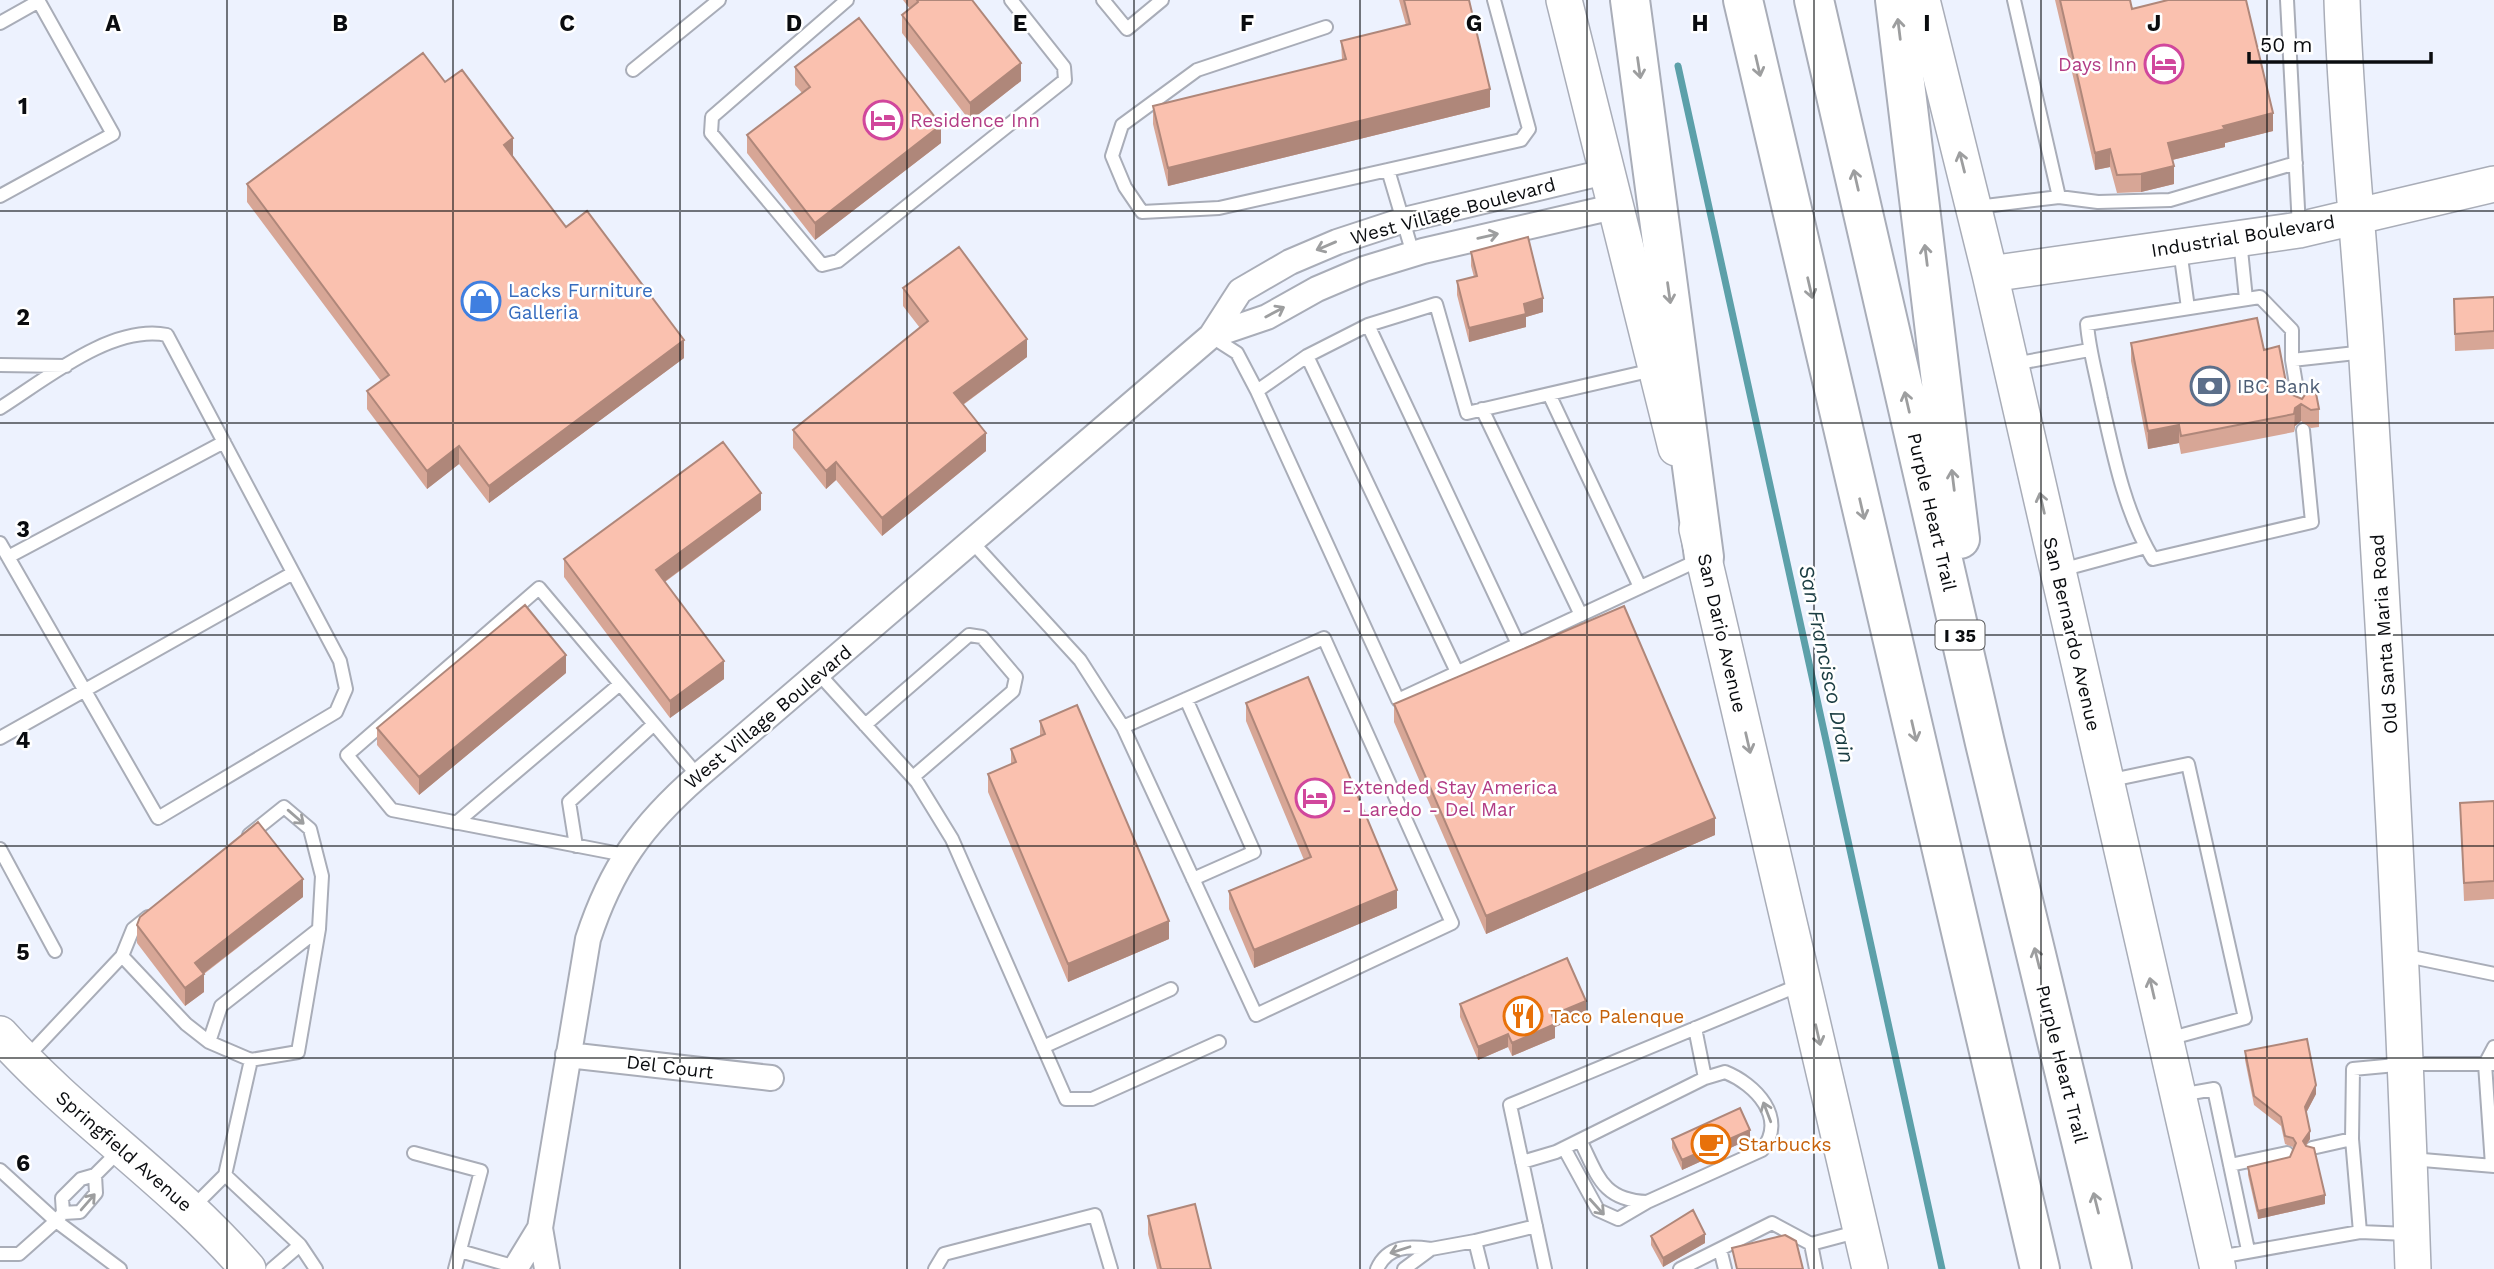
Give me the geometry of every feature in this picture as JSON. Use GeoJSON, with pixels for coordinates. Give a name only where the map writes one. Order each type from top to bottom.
{"type":"FeatureCollection","features":[{"type":"Feature","properties":{"kind":"highway"},"geometry":{"type":"LineString","coordinates":[[1630,0],[1704,557]]}},
{"type":"Feature","properties":{"kind":"highway"},"geometry":{"type":"LineString","coordinates":[[1743,0],[2040,1269]]}},
{"type":"Feature","properties":{"kind":"highway","name":"Purple Heart Trail"},"geometry":{"type":"LineString","coordinates":[[1814,0],[1985,743],[2112,1269]]}},
{"type":"Feature","properties":{"kind":"highway"},"geometry":{"type":"LineString","coordinates":[[1895,0],[1985,743]]}},
{"type":"Feature","properties":{"kind":"main road","name":"San Dario Avenue"},"geometry":{"type":"LineString","coordinates":[[1564,0],[1613,207],[1704,557],[1870,1269]]}},
{"type":"Feature","properties":{"kind":"main road","name":"San Bernardo Avenue"},"geometry":{"type":"LineString","coordinates":[[1922,0],[1990,274],[2177,1096],[2220,1261]]}},
{"type":"Feature","properties":{"kind":"main road","name":"Old Santa Maria Road"},"geometry":{"type":"LineString","coordinates":[[2342,0],[2345,99],[2358,218],[2367,352],[2402,955],[2413,1269]]}},
{"type":"Feature","properties":{"kind":"main road","name":"Industrial Boulevard"},"geometry":{"type":"LineString","coordinates":[[1990,274],[2299,230],[2494,184]]}},
{"type":"Feature","properties":{"kind":"main road","name":"Springfield Avenue"},"geometry":{"type":"LineString","coordinates":[[0,1034],[23,1060],[191,1209],[248,1269]]}},
{"type":"Feature","properties":{"kind":"main road"},"geometry":{"type":"LineString","coordinates":[[1850,1175],[1892,1269]]}},
{"type":"Feature","properties":{"kind":"street","name":"West Village Boulevard"},"geometry":{"type":"LineString","coordinates":[[547,1269],[540,1228],[588,939],[601,898],[645,826],[698,776],[973,543],[1211,336],[1240,291],[1302,257],[1404,220],[1605,172]]}},
{"type":"Feature","properties":{"kind":"street","name":"West Village Boulevard"},"geometry":{"type":"LineString","coordinates":[[1211,336],[1267,317],[1317,289],[1364,269],[1413,254],[1613,207]]}},
{"type":"Feature","properties":{"kind":"street","name":"Del Court"},"geometry":{"type":"LineString","coordinates":[[568,1055],[771,1078]]}},
{"type":"Feature","properties":{"kind":"street","name":"West Village Boulevard"},"geometry":{"type":"LineString","coordinates":[[516,1268],[540,1228]]}},
{"type":"Feature","properties":{"kind":"lane"},"geometry":{"type":"LineString","coordinates":[[633,70],[719,0]]}},
{"type":"Feature","properties":{"kind":"lane"},"geometry":{"type":"LineString","coordinates":[[847,0],[712,117],[711,133],[822,265],[838,261],[1065,79],[1064,67],[1011,0]]}},
{"type":"Feature","properties":{"kind":"lane"},"geometry":{"type":"LineString","coordinates":[[1104,0],[1127,29],[1162,0]]}},
{"type":"Feature","properties":{"kind":"lane"},"geometry":{"type":"LineString","coordinates":[[1326,27],[1197,70],[1122,125],[1112,156],[1125,187],[1142,212],[1219,208],[1521,140],[1529,129],[1494,0]]}},
{"type":"Feature","properties":{"kind":"lane"},"geometry":{"type":"LineString","coordinates":[[2014,0],[2059,197]]}},
{"type":"Feature","properties":{"kind":"lane"},"geometry":{"type":"LineString","coordinates":[[2287,0],[2299,230]]}},
{"type":"Feature","properties":{"kind":"lane"},"geometry":{"type":"LineString","coordinates":[[0,23],[39,1],[113,134],[0,196]]}},
{"type":"Feature","properties":{"kind":"lane"},"geometry":{"type":"LineString","coordinates":[[1973,207],[2059,197],[2098,202],[2170,200],[2295,163]]}},
{"type":"Feature","properties":{"kind":"lane"},"geometry":{"type":"LineString","coordinates":[[1388,170],[1413,254]]}},
{"type":"Feature","properties":{"kind":"lane"},"geometry":{"type":"LineString","coordinates":[[2240,238],[2246,299]]}},
{"type":"Feature","properties":{"kind":"lane"},"geometry":{"type":"LineString","coordinates":[[2179,247],[2188,308]]}},
{"type":"Feature","properties":{"kind":"lane"},"geometry":{"type":"LineString","coordinates":[[2300,408],[2292,359],[2292,330],[2260,297],[2087,324],[2089,350],[2115,464],[2153,559],[2312,522],[2303,430]]}},
{"type":"Feature","properties":{"kind":"lane"},"geometry":{"type":"LineString","coordinates":[[1257,391],[1307,356],[1368,325],[1436,304],[1467,413],[1655,369]]}},
{"type":"Feature","properties":{"kind":"lane"},"geometry":{"type":"LineString","coordinates":[[1368,325],[1518,644]]}},
{"type":"Feature","properties":{"kind":"lane"},"geometry":{"type":"LineString","coordinates":[[0,408],[108,342],[149,332],[167,335],[340,661],[346,690],[337,712],[158,818],[0,544]]}},
{"type":"Feature","properties":{"kind":"lane"},"geometry":{"type":"LineString","coordinates":[[1211,336],[1237,353],[1257,391],[1398,699],[1704,557]]}},
{"type":"Feature","properties":{"kind":"lane"},"geometry":{"type":"LineString","coordinates":[[2010,365],[2089,350]]}},
{"type":"Feature","properties":{"kind":"lane"},"geometry":{"type":"LineString","coordinates":[[2292,359],[2367,352]]}},
{"type":"Feature","properties":{"kind":"lane"},"geometry":{"type":"LineString","coordinates":[[1307,356],[1457,672]]}},
{"type":"Feature","properties":{"kind":"lane"},"geometry":{"type":"LineString","coordinates":[[0,365],[67,366]]}},
{"type":"Feature","properties":{"kind":"lane"},"geometry":{"type":"LineString","coordinates":[[1549,394],[1640,587]]}},
{"type":"Feature","properties":{"kind":"lane"},"geometry":{"type":"LineString","coordinates":[[1482,409],[1581,615]]}},
{"type":"Feature","properties":{"kind":"lane"},"geometry":{"type":"LineString","coordinates":[[8,557],[224,442]]}},
{"type":"Feature","properties":{"kind":"lane"},"geometry":{"type":"LineString","coordinates":[[973,543],[1080,660],[1123,727],[1256,1015],[1452,923],[1324,638],[1123,727]]}},
{"type":"Feature","properties":{"kind":"lane"},"geometry":{"type":"LineString","coordinates":[[2058,571],[2146,547]]}},
{"type":"Feature","properties":{"kind":"lane"},"geometry":{"type":"LineString","coordinates":[[0,738],[84,688],[293,573]]}},
{"type":"Feature","properties":{"kind":"lane"},"geometry":{"type":"LineString","coordinates":[[625,855],[392,810],[347,755],[539,588],[698,776]]}},
{"type":"Feature","properties":{"kind":"lane"},"geometry":{"type":"LineString","coordinates":[[866,725],[969,635],[982,637],[1016,677],[1013,691],[913,777]]}},
{"type":"Feature","properties":{"kind":"lane"},"geometry":{"type":"LineString","coordinates":[[819,674],[913,777],[952,839],[1066,1099],[1092,1099],[1219,1042]]}},
{"type":"Feature","properties":{"kind":"lane"},"geometry":{"type":"LineString","coordinates":[[456,823],[620,684]]}},
{"type":"Feature","properties":{"kind":"lane"},"geometry":{"type":"LineString","coordinates":[[1186,699],[1254,852],[1193,879]]}},
{"type":"Feature","properties":{"kind":"lane"},"geometry":{"type":"LineString","coordinates":[[576,846],[569,802],[654,724]]}},
{"type":"Feature","properties":{"kind":"lane"},"geometry":{"type":"LineString","coordinates":[[2105,782],[2188,764],[2245,1018],[2164,1040]]}},
{"type":"Feature","properties":{"kind":"lane"},"geometry":{"type":"LineString","coordinates":[[122,956],[186,1024],[209,1042],[251,1060],[298,1052],[319,929],[322,876],[310,829],[284,807],[241,842]]}},
{"type":"Feature","properties":{"kind":"lane"},"geometry":{"type":"LineString","coordinates":[[0,849],[55,951]]}},
{"type":"Feature","properties":{"kind":"lane"},"geometry":{"type":"LineString","coordinates":[[23,1060],[74,1011],[122,956],[133,929],[155,912]]}},
{"type":"Feature","properties":{"kind":"lane"},"geometry":{"type":"LineString","coordinates":[[209,1042],[221,1006],[319,929]]}},
{"type":"Feature","properties":{"kind":"lane"},"geometry":{"type":"LineString","coordinates":[[2402,955],[2494,974]]}},
{"type":"Feature","properties":{"kind":"lane"},"geometry":{"type":"LineString","coordinates":[[1545,1269],[1510,1105],[1805,982]]}},
{"type":"Feature","properties":{"kind":"lane"},"geometry":{"type":"LineString","coordinates":[[1043,1047],[1171,989]]}},
{"type":"Feature","properties":{"kind":"lane"},"geometry":{"type":"LineString","coordinates":[[1695,1028],[1705,1078]]}},
{"type":"Feature","properties":{"kind":"lane"},"geometry":{"type":"LineString","coordinates":[[2409,1159],[2493,1166],[2490,1064],[2494,1047]]}},
{"type":"Feature","properties":{"kind":"lane"},"geometry":{"type":"LineString","coordinates":[[191,1209],[225,1175],[251,1060]]}},
{"type":"Feature","properties":{"kind":"lane"},"geometry":{"type":"LineString","coordinates":[[2360,1232],[2352,1139],[2353,1069],[2407,1064],[2490,1064]]}},
{"type":"Feature","properties":{"kind":"lane"},"geometry":{"type":"LineString","coordinates":[[1522,1162],[1564,1148],[1705,1078],[1725,1072],[1756,1090],[1771,1118],[1768,1142],[1762,1150],[1647,1202],[1628,1216],[1618,1219],[1607,1217],[1589,1197],[1564,1148]]}},
{"type":"Feature","properties":{"kind":"lane"},"geometry":{"type":"LineString","coordinates":[[2177,1096],[2214,1089],[2230,1165],[2220,1261],[2360,1232],[2412,1234]]}},
{"type":"Feature","properties":{"kind":"lane"},"geometry":{"type":"LineString","coordinates":[[2312,1148],[2352,1139]]}},
{"type":"Feature","properties":{"kind":"lane"},"geometry":{"type":"LineString","coordinates":[[1580,1140],[1604,1186],[1615,1196],[1629,1201],[1647,1202]]}},
{"type":"Feature","properties":{"kind":"lane"},"geometry":{"type":"LineString","coordinates":[[60,1217],[62,1198],[81,1179],[94,1175],[121,1149]]}},
{"type":"Feature","properties":{"kind":"lane"},"geometry":{"type":"LineString","coordinates":[[414,1153],[481,1171],[455,1269]]}},
{"type":"Feature","properties":{"kind":"lane"},"geometry":{"type":"LineString","coordinates":[[2230,1165],[2287,1153]]}},
{"type":"Feature","properties":{"kind":"lane"},"geometry":{"type":"LineString","coordinates":[[0,1170],[120,1269]]}},
{"type":"Feature","properties":{"kind":"lane"},"geometry":{"type":"LineString","coordinates":[[0,1254],[19,1254],[60,1217],[80,1212],[96,1193],[94,1175]]}},
{"type":"Feature","properties":{"kind":"lane"},"geometry":{"type":"LineString","coordinates":[[225,1175],[300,1245],[316,1269]]}},
{"type":"Feature","properties":{"kind":"lane"},"geometry":{"type":"LineString","coordinates":[[935,1269],[944,1254],[1096,1215],[1111,1269]]}},
{"type":"Feature","properties":{"kind":"lane"},"geometry":{"type":"LineString","coordinates":[[1680,1269],[1772,1223],[1811,1244],[1862,1231]]}},
{"type":"Feature","properties":{"kind":"lane"},"geometry":{"type":"LineString","coordinates":[[1377,1269],[1381,1261],[1394,1250],[1407,1246],[1431,1249],[1536,1226]]}},
{"type":"Feature","properties":{"kind":"lane"},"geometry":{"type":"LineString","coordinates":[[1475,1241],[1482,1269]]}},
{"type":"Feature","properties":{"kind":"lane"},"geometry":{"type":"LineString","coordinates":[[1811,1244],[1816,1269]]}},
{"type":"Feature","properties":{"kind":"lane"},"geometry":{"type":"LineString","coordinates":[[272,1269],[300,1245]]}},
{"type":"Feature","properties":{"kind":"lane"},"geometry":{"type":"LineString","coordinates":[[1720,1248],[1725,1269]]}},
{"type":"Feature","properties":{"kind":"lane"},"geometry":{"type":"LineString","coordinates":[[1404,1269],[1431,1249]]}},
{"type":"Feature","properties":{"kind":"lane"},"geometry":{"type":"LineString","coordinates":[[460,1251],[516,1268]]}},
{"type":"Feature","properties":{"kind":"building"},"geometry":{"type":"Polygon","coordinates":[[[917,0],[972,0],[1021,63],[970,103],[902,15],[918,2],[917,0]]]}},
{"type":"Feature","properties":{"kind":"building"},"geometry":{"type":"Polygon","coordinates":[[[1404,0],[1469,0],[1490,89],[1168,168],[1153,106],[1346,59],[1341,41],[1410,24],[1404,0]]]}},
{"type":"Feature","properties":{"kind":"building","name":"Days Inn"},"geometry":{"type":"Polygon","coordinates":[[[2060,0],[2130,0],[2132,9],[2168,0],[2246,0],[2273,113],[2223,126],[2225,129],[2168,143],[2174,166],[2141,174],[2117,175],[2110,149],[2095,153],[2060,0]]]}},
{"type":"Feature","properties":{"kind":"building"},"geometry":{"type":"Polygon","coordinates":[[[859,18],[941,125],[815,223],[747,135],[810,87],[795,67],[859,18]]]}},
{"type":"Feature","properties":{"kind":"building","name":"Lacks Furniture Galleria"},"geometry":{"type":"Polygon","coordinates":[[[423,53],[445,82],[462,70],[513,138],[504,145],[566,227],[587,211],[684,340],[489,486],[459,446],[427,471],[367,391],[389,375],[247,184],[423,53]]]}},
{"type":"Feature","properties":{"kind":"building"},"geometry":{"type":"Polygon","coordinates":[[[1528,237],[1543,298],[1524,304],[1526,314],[1469,328],[1457,281],[1477,276],[1471,252],[1528,237]]]}},
{"type":"Feature","properties":{"kind":"building"},"geometry":{"type":"Polygon","coordinates":[[[959,247],[1027,339],[954,393],[986,433],[882,518],[836,462],[826,471],[793,430],[928,321],[903,288],[959,247]]]}},
{"type":"Feature","properties":{"kind":"building"},"geometry":{"type":"Polygon","coordinates":[[[2494,297],[2494,331],[2455,334],[2454,299],[2494,297]]]}},
{"type":"Feature","properties":{"kind":"building","name":"IBC Bank"},"geometry":{"type":"Polygon","coordinates":[[[2257,318],[2264,350],[2279,346],[2288,393],[2302,399],[2309,389],[2315,388],[2319,409],[2311,410],[2301,404],[2295,408],[2294,414],[2181,436],[2179,425],[2148,431],[2131,343],[2257,318]]]}},
{"type":"Feature","properties":{"kind":"building"},"geometry":{"type":"Polygon","coordinates":[[[723,442],[761,493],[656,570],[724,661],[670,701],[564,559],[723,442]]]}},
{"type":"Feature","properties":{"kind":"building"},"geometry":{"type":"Polygon","coordinates":[[[525,605],[566,655],[419,777],[377,728],[525,605]]]}},
{"type":"Feature","properties":{"kind":"building"},"geometry":{"type":"Polygon","coordinates":[[[1624,606],[1715,818],[1486,916],[1394,704],[1624,606]]]}},
{"type":"Feature","properties":{"kind":"building","name":"Extended Stay America - Laredo - Del Mar"},"geometry":{"type":"Polygon","coordinates":[[[1308,677],[1397,890],[1254,950],[1229,891],[1311,857],[1246,703],[1308,677]]]}},
{"type":"Feature","properties":{"kind":"building"},"geometry":{"type":"Polygon","coordinates":[[[1077,705],[1169,921],[1068,964],[988,774],[1016,762],[1011,749],[1045,734],[1040,721],[1077,705]]]}},
{"type":"Feature","properties":{"kind":"building"},"geometry":{"type":"Polygon","coordinates":[[[2494,801],[2494,881],[2464,883],[2460,803],[2494,801]]]}},
{"type":"Feature","properties":{"kind":"building"},"geometry":{"type":"Polygon","coordinates":[[[258,822],[303,879],[195,963],[204,974],[185,988],[137,925],[140,917],[258,822]]]}},
{"type":"Feature","properties":{"kind":"building","name":"Taco Palenque"},"geometry":{"type":"Polygon","coordinates":[[[1567,958],[1586,1001],[1552,1015],[1555,1024],[1512,1043],[1508,1034],[1478,1047],[1460,1004],[1567,958]]]}},
{"type":"Feature","properties":{"kind":"building"},"geometry":{"type":"Polygon","coordinates":[[[2307,1039],[2316,1085],[2305,1107],[2310,1131],[2303,1141],[2306,1146],[2314,1148],[2325,1195],[2258,1211],[2248,1167],[2290,1157],[2296,1143],[2293,1138],[2285,1136],[2281,1117],[2254,1096],[2245,1051],[2307,1039]]]}},
{"type":"Feature","properties":{"kind":"building"},"geometry":{"type":"Polygon","coordinates":[[[1740,1108],[1750,1130],[1682,1160],[1672,1139],[1740,1108]]]}},
{"type":"Feature","properties":{"kind":"building"},"geometry":{"type":"Polygon","coordinates":[[[1195,1204],[1211,1269],[1161,1269],[1148,1216],[1195,1204]]]}},
{"type":"Feature","properties":{"kind":"building"},"geometry":{"type":"Polygon","coordinates":[[[1693,1210],[1705,1234],[1663,1258],[1651,1236],[1693,1210]]]}},
{"type":"Feature","properties":{"kind":"building"},"geometry":{"type":"Polygon","coordinates":[[[1785,1235],[1796,1241],[1803,1269],[1737,1269],[1732,1248],[1785,1235]]]}},
{"type":"Feature","properties":{"kind":"waterway","name":"San Francisco Drain"},"geometry":{"type":"LineString","coordinates":[[1678,66],[1942,1269]]}},
{"type":"Feature","properties":{"kind":"place","name":"Days Inn"},"geometry":{"type":"Point","coordinates":[2164,64]}},
{"type":"Feature","properties":{"kind":"place","name":"Residence Inn"},"geometry":{"type":"Point","coordinates":[883,120]}},
{"type":"Feature","properties":{"kind":"place","name":"Lacks Furniture Galleria"},"geometry":{"type":"Point","coordinates":[481,301]}},
{"type":"Feature","properties":{"kind":"place","name":"IBC Bank"},"geometry":{"type":"Point","coordinates":[2210,386]}},
{"type":"Feature","properties":{"kind":"place","name":"Extended Stay America - Laredo - Del Mar"},"geometry":{"type":"Point","coordinates":[1315,798]}},
{"type":"Feature","properties":{"kind":"place","name":"Taco Palenque"},"geometry":{"type":"Point","coordinates":[1523,1016]}},
{"type":"Feature","properties":{"kind":"place","name":"Starbucks"},"geometry":{"type":"Point","coordinates":[1711,1144]}}]}
